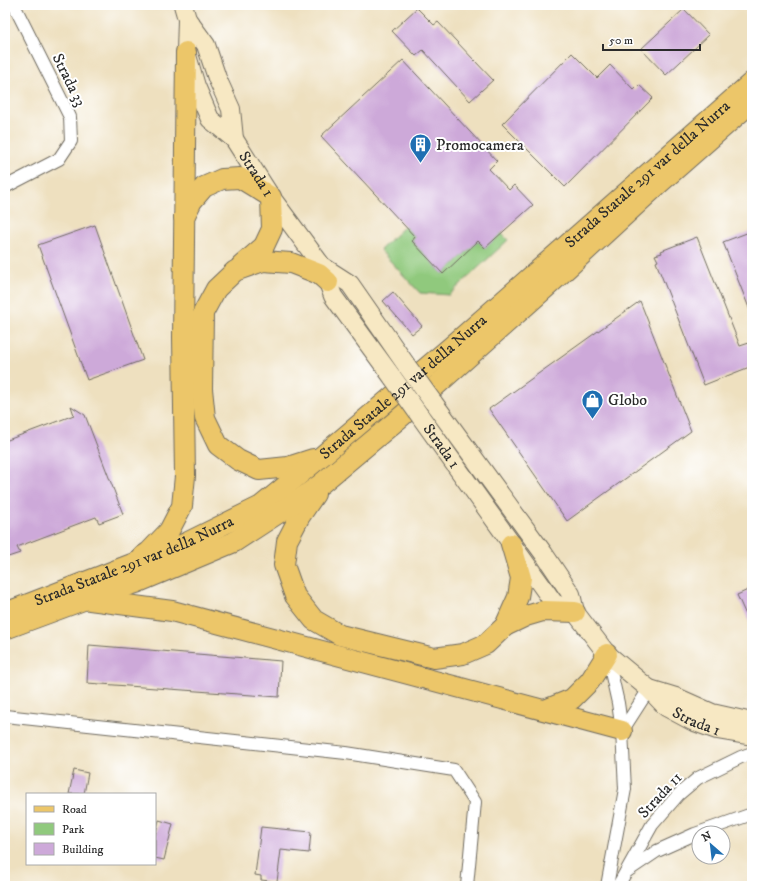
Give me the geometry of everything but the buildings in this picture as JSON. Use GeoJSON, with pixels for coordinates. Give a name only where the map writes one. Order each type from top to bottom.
{"type":"FeatureCollection","features":[{"type":"Feature","properties":{"kind":"main road"},"geometry":{"type":"LineString","coordinates":[[127,566],[148,552],[169,531],[182,506],[185,476],[183,337],[186,52]]}},
{"type":"Feature","properties":{"kind":"main road","name":"Strada Statale 291 var della Nurra"},"geometry":{"type":"LineString","coordinates":[[5,613],[186,543],[261,506],[452,346],[752,82]]}},
{"type":"Feature","properties":{"kind":"main road","name":"Strada Statale 291 var della Nurra"},"geometry":{"type":"LineString","coordinates":[[5,630],[86,599],[136,583],[234,542],[322,483],[414,405],[752,102]]}},
{"type":"Feature","properties":{"kind":"main road"},"geometry":{"type":"LineString","coordinates":[[184,217],[192,201],[204,187],[222,179],[240,178],[271,197],[272,229],[264,246],[216,288],[203,313],[202,389],[205,418],[218,445],[238,460],[259,470],[288,467],[322,456]]}},
{"type":"Feature","properties":{"kind":"main road"},"geometry":{"type":"LineString","coordinates":[[235,271],[263,261],[291,263],[320,274],[325,274]]}},
{"type":"Feature","properties":{"kind":"main road"},"geometry":{"type":"LineString","coordinates":[[322,483],[300,516],[287,541],[284,565],[295,596],[314,620],[340,635],[434,658],[463,654],[486,644],[505,626],[526,616],[543,611],[575,612]]}},
{"type":"Feature","properties":{"kind":"main road"},"geometry":{"type":"LineString","coordinates":[[505,626],[518,597],[521,578],[511,544]]}},
{"type":"Feature","properties":{"kind":"main road"},"geometry":{"type":"LineString","coordinates":[[86,599],[172,611],[622,731]]}},
{"type":"Feature","properties":{"kind":"main road"},"geometry":{"type":"LineString","coordinates":[[545,710],[572,699],[590,681],[607,654]]}},
{"type":"Feature","properties":{"kind":"street","name":"Strada 33"},"geometry":{"type":"LineString","coordinates":[[5,187],[60,159],[71,141],[70,117],[14,5]]}},
{"type":"Feature","properties":{"kind":"street","name":"Strada 1"},"geometry":{"type":"LineString","coordinates":[[185,12],[186,52],[196,86],[210,119],[234,139],[271,197],[325,274],[332,296],[393,378],[554,603],[575,612]]}},
{"type":"Feature","properties":{"kind":"street","name":"Strada 1"},"geometry":{"type":"LineString","coordinates":[[185,12],[206,45],[217,78],[231,109],[234,139]]}},
{"type":"Feature","properties":{"kind":"street","name":"Strada 1"},"geometry":{"type":"LineString","coordinates":[[325,274],[350,284],[407,366],[544,554],[571,594],[575,612],[607,654],[649,689],[666,707],[692,721],[717,730],[752,736]]}},
{"type":"Feature","properties":{"kind":"street","name":"Strada 11"},"geometry":{"type":"LineString","coordinates":[[607,654],[618,703],[622,731],[625,789],[607,886]]}},
{"type":"Feature","properties":{"kind":"street","name":"Strada 1"},"geometry":{"type":"LineString","coordinates":[[649,689],[676,696],[712,713],[752,722]]}},
{"type":"Feature","properties":{"kind":"street"},"geometry":{"type":"LineString","coordinates":[[622,731],[649,689]]}},
{"type":"Feature","properties":{"kind":"street"},"geometry":{"type":"LineString","coordinates":[[5,716],[346,753],[454,770],[475,802],[467,886]]}},
{"type":"Feature","properties":{"kind":"street","name":"Strada 11"},"geometry":{"type":"LineString","coordinates":[[618,886],[652,825],[678,795],[698,778],[752,753]]}},
{"type":"Feature","properties":{"kind":"street"},"geometry":{"type":"LineString","coordinates":[[624,874],[657,851],[695,834],[752,814]]}},
{"type":"Feature","properties":{"kind":"green space"},"geometry":{"type":"Polygon","coordinates":[[[405,226],[415,237],[412,241],[443,274],[478,241],[485,248],[501,233],[508,240],[449,295],[420,293],[380,250],[405,226]]]}},
{"type":"Feature","properties":{"kind":"place","name":"Promocamera"},"geometry":{"type":"Point","coordinates":[421,164]}},
{"type":"Feature","properties":{"kind":"place","name":"Globo"},"geometry":{"type":"Point","coordinates":[592,420]}}]}
